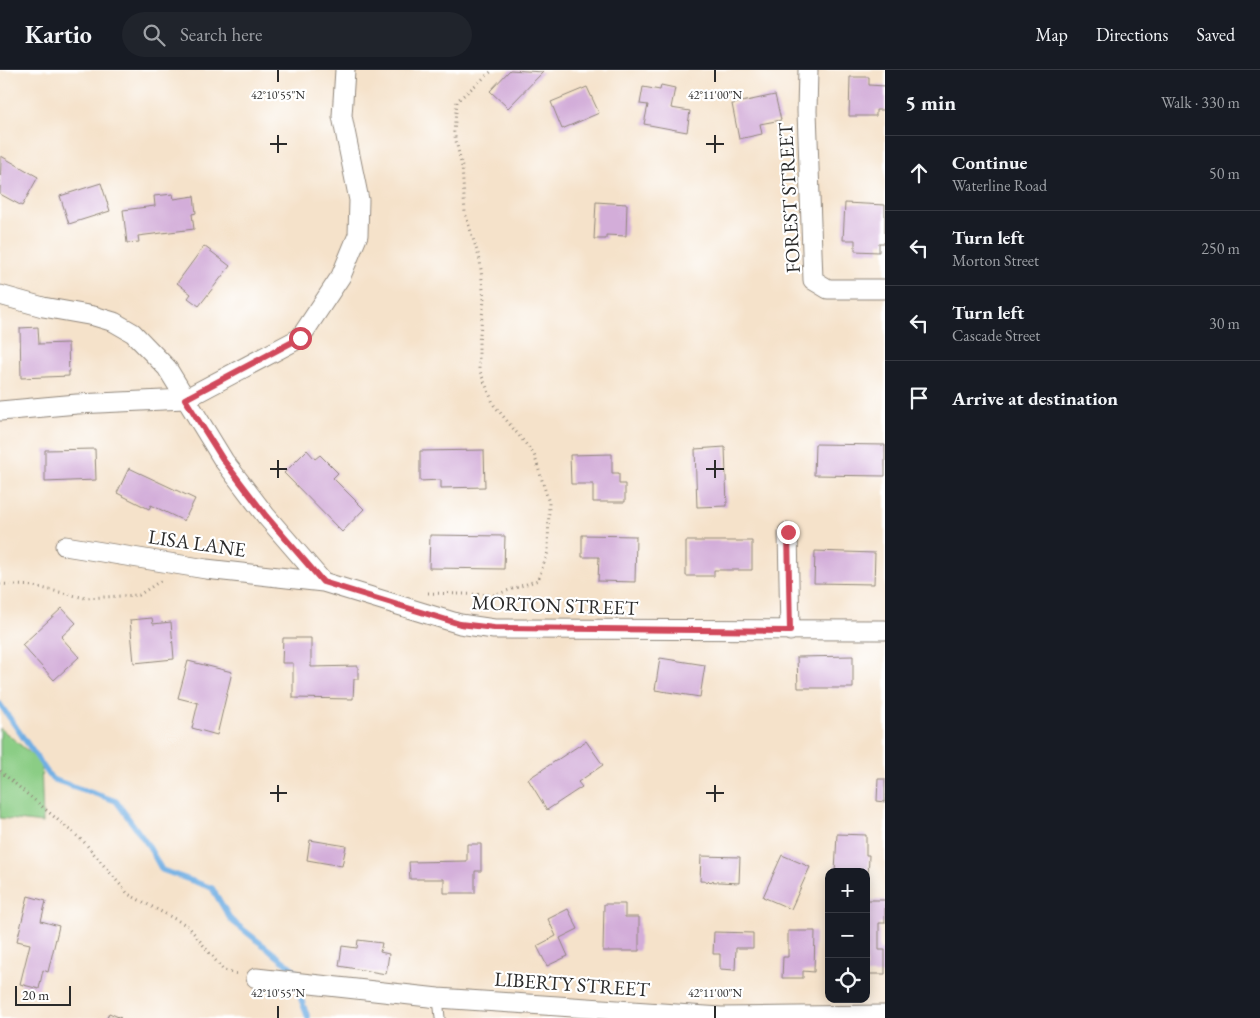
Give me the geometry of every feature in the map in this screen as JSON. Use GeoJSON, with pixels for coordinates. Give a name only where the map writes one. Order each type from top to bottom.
{"type":"FeatureCollection","features":[{"type":"Feature","properties":{"kind":"street"},"geometry":{"type":"LineString","coordinates":[[0,411],[77,404],[185,399],[300,338],[340,276],[358,235],[359,200],[342,116],[345,70]]}},
{"type":"Feature","properties":{"kind":"street","name":"FOREST STREET"},"geometry":{"type":"LineString","coordinates":[[808,70],[807,111],[812,280],[828,289],[885,289]]}},
{"type":"Feature","properties":{"kind":"street"},"geometry":{"type":"LineString","coordinates":[[0,295],[43,307],[94,316],[114,322],[150,348],[167,368],[224,461],[266,516],[323,582]]}},
{"type":"Feature","properties":{"kind":"street"},"geometry":{"type":"LineString","coordinates":[[788,532],[790,631]]}},
{"type":"Feature","properties":{"kind":"street","name":"LISA LANE"},"geometry":{"type":"LineString","coordinates":[[65,546],[206,569],[323,582]]}},
{"type":"Feature","properties":{"kind":"street","name":"MORTON STREET"},"geometry":{"type":"LineString","coordinates":[[323,582],[460,624],[494,628],[885,630]]}},
{"type":"Feature","properties":{"kind":"street","name":"LIBERTY STREET"},"geometry":{"type":"LineString","coordinates":[[256,978],[438,998],[721,1016],[885,1015]]}},
{"type":"Feature","properties":{"kind":"lane"},"geometry":{"type":"LineString","coordinates":[[438,998],[440,1018]]}},
{"type":"Feature","properties":{"kind":"path"},"geometry":{"type":"LineString","coordinates":[[418,592],[495,595],[538,580],[548,552],[549,503],[534,454],[494,405],[479,369],[479,342],[484,300],[480,260],[465,214],[462,167],[454,132],[458,101],[493,70]]}},
{"type":"Feature","properties":{"kind":"path"},"geometry":{"type":"LineString","coordinates":[[0,584],[33,586],[85,598],[139,595],[165,579]]}},
{"type":"Feature","properties":{"kind":"path"},"geometry":{"type":"LineString","coordinates":[[0,771],[84,842],[128,894],[188,926],[224,971],[256,978]]}},
{"type":"Feature","properties":{"kind":"green space"},"geometry":{"type":"Polygon","coordinates":[[[0,728],[41,762],[43,823],[0,818],[0,728]]]}},
{"type":"Feature","properties":{"kind":"building"},"geometry":{"type":"Polygon","coordinates":[[[510,70],[543,72],[508,108],[490,91],[510,70]]]}},
{"type":"Feature","properties":{"kind":"building"},"geometry":{"type":"Polygon","coordinates":[[[850,77],[869,77],[869,85],[885,86],[885,110],[876,110],[876,116],[849,116],[850,77]]]}},
{"type":"Feature","properties":{"kind":"building"},"geometry":{"type":"Polygon","coordinates":[[[661,85],[675,88],[671,108],[690,111],[687,132],[644,124],[648,105],[640,104],[643,87],[660,90],[661,85]]]}},
{"type":"Feature","properties":{"kind":"building"},"geometry":{"type":"Polygon","coordinates":[[[587,87],[599,113],[562,129],[551,102],[587,87]]]}},
{"type":"Feature","properties":{"kind":"building"},"geometry":{"type":"Polygon","coordinates":[[[775,95],[781,120],[760,124],[762,134],[739,139],[732,104],[775,95]]]}},
{"type":"Feature","properties":{"kind":"building"},"geometry":{"type":"Polygon","coordinates":[[[1,156],[38,177],[22,206],[0,194],[1,156]]]}},
{"type":"Feature","properties":{"kind":"building"},"geometry":{"type":"Polygon","coordinates":[[[101,183],[110,211],[69,224],[60,196],[101,183]]]}},
{"type":"Feature","properties":{"kind":"building"},"geometry":{"type":"Polygon","coordinates":[[[173,194],[174,199],[194,196],[196,213],[192,214],[194,229],[138,236],[139,242],[127,243],[123,210],[155,206],[154,196],[173,194]]]}},
{"type":"Feature","properties":{"kind":"building"},"geometry":{"type":"Polygon","coordinates":[[[596,202],[627,204],[626,236],[606,235],[606,239],[594,239],[596,202]]]}},
{"type":"Feature","properties":{"kind":"building"},"geometry":{"type":"Polygon","coordinates":[[[845,203],[885,205],[885,243],[879,243],[879,252],[855,251],[855,240],[843,240],[845,203]]]}},
{"type":"Feature","properties":{"kind":"building"},"geometry":{"type":"Polygon","coordinates":[[[204,246],[230,266],[199,306],[188,298],[191,294],[177,283],[204,246]]]}},
{"type":"Feature","properties":{"kind":"building"},"geometry":{"type":"Polygon","coordinates":[[[38,327],[39,344],[68,343],[69,376],[21,378],[20,328],[38,327]]]}},
{"type":"Feature","properties":{"kind":"building"},"geometry":{"type":"Polygon","coordinates":[[[815,444],[885,445],[885,476],[814,475],[815,444]]]}},
{"type":"Feature","properties":{"kind":"building"},"geometry":{"type":"Polygon","coordinates":[[[725,447],[727,506],[697,507],[695,449],[725,447]]]}},
{"type":"Feature","properties":{"kind":"building"},"geometry":{"type":"Polygon","coordinates":[[[95,449],[96,480],[45,482],[45,450],[95,449]]]}},
{"type":"Feature","properties":{"kind":"building"},"geometry":{"type":"Polygon","coordinates":[[[307,450],[315,459],[320,455],[338,473],[333,478],[364,509],[342,532],[284,473],[307,450]]]}},
{"type":"Feature","properties":{"kind":"building"},"geometry":{"type":"Polygon","coordinates":[[[484,450],[485,487],[441,488],[441,480],[420,481],[420,451],[484,450]]]}},
{"type":"Feature","properties":{"kind":"building"},"geometry":{"type":"Polygon","coordinates":[[[612,454],[612,473],[619,473],[619,484],[625,484],[625,502],[593,502],[593,484],[571,484],[570,455],[612,454]]]}},
{"type":"Feature","properties":{"kind":"building"},"geometry":{"type":"Polygon","coordinates":[[[129,468],[195,499],[184,521],[151,505],[149,509],[117,493],[129,468]]]}},
{"type":"Feature","properties":{"kind":"building"},"geometry":{"type":"Polygon","coordinates":[[[430,535],[505,536],[504,569],[429,568],[430,535]]]}},
{"type":"Feature","properties":{"kind":"building"},"geometry":{"type":"Polygon","coordinates":[[[582,535],[636,536],[635,582],[598,581],[599,557],[582,557],[582,535]]]}},
{"type":"Feature","properties":{"kind":"building"},"geometry":{"type":"Polygon","coordinates":[[[686,541],[752,541],[752,570],[714,570],[714,576],[686,576],[686,541]]]}},
{"type":"Feature","properties":{"kind":"building"},"geometry":{"type":"Polygon","coordinates":[[[815,551],[875,553],[874,584],[814,583],[815,551]]]}},
{"type":"Feature","properties":{"kind":"building"},"geometry":{"type":"Polygon","coordinates":[[[62,608],[76,623],[61,637],[79,657],[54,680],[22,645],[62,608]]]}},
{"type":"Feature","properties":{"kind":"building"},"geometry":{"type":"Polygon","coordinates":[[[152,618],[153,624],[171,622],[174,659],[134,663],[130,620],[152,618]]]}},
{"type":"Feature","properties":{"kind":"building"},"geometry":{"type":"Polygon","coordinates":[[[283,638],[311,638],[311,667],[358,666],[358,679],[354,679],[353,699],[293,698],[293,663],[282,663],[283,638]]]}},
{"type":"Feature","properties":{"kind":"building"},"geometry":{"type":"Polygon","coordinates":[[[853,656],[853,688],[798,688],[797,657],[853,656]]]}},
{"type":"Feature","properties":{"kind":"building"},"geometry":{"type":"Polygon","coordinates":[[[660,658],[705,665],[700,697],[655,690],[660,658]]]}},
{"type":"Feature","properties":{"kind":"building"},"geometry":{"type":"Polygon","coordinates":[[[188,661],[232,672],[217,735],[192,728],[198,703],[178,698],[188,661]]]}},
{"type":"Feature","properties":{"kind":"building"},"geometry":{"type":"Polygon","coordinates":[[[586,741],[603,765],[578,782],[582,787],[547,810],[528,779],[586,741]]]}},
{"type":"Feature","properties":{"kind":"building"},"geometry":{"type":"Polygon","coordinates":[[[878,779],[885,779],[885,802],[877,801],[878,779]]]}},
{"type":"Feature","properties":{"kind":"building"},"geometry":{"type":"Polygon","coordinates":[[[837,834],[866,835],[866,855],[869,855],[868,868],[835,868],[837,834]]]}},
{"type":"Feature","properties":{"kind":"building"},"geometry":{"type":"Polygon","coordinates":[[[310,840],[346,846],[342,866],[307,860],[310,840]]]}},
{"type":"Feature","properties":{"kind":"building"},"geometry":{"type":"Polygon","coordinates":[[[467,844],[481,844],[481,871],[475,871],[475,893],[444,893],[444,879],[410,879],[409,862],[467,861],[467,844]]]}},
{"type":"Feature","properties":{"kind":"building"},"geometry":{"type":"Polygon","coordinates":[[[782,855],[810,867],[791,909],[763,897],[782,855]]]}},
{"type":"Feature","properties":{"kind":"building"},"geometry":{"type":"Polygon","coordinates":[[[701,856],[740,857],[739,883],[700,881],[701,856]]]}},
{"type":"Feature","properties":{"kind":"building"},"geometry":{"type":"Polygon","coordinates":[[[28,896],[46,901],[41,921],[59,926],[48,972],[43,970],[39,989],[20,984],[30,944],[17,941],[28,896]]]}},
{"type":"Feature","properties":{"kind":"building"},"geometry":{"type":"Polygon","coordinates":[[[870,900],[885,900],[885,923],[879,923],[879,950],[885,950],[885,974],[870,974],[870,900]]]}},
{"type":"Feature","properties":{"kind":"building"},"geometry":{"type":"Polygon","coordinates":[[[604,904],[625,904],[625,917],[639,917],[639,951],[603,951],[604,904]]]}},
{"type":"Feature","properties":{"kind":"building"},"geometry":{"type":"Polygon","coordinates":[[[568,909],[578,929],[560,938],[568,956],[547,966],[537,946],[556,936],[548,919],[568,909]]]}},
{"type":"Feature","properties":{"kind":"building"},"geometry":{"type":"Polygon","coordinates":[[[788,931],[815,931],[814,972],[803,971],[803,978],[782,978],[783,957],[788,957],[788,931]]]}},
{"type":"Feature","properties":{"kind":"building"},"geometry":{"type":"Polygon","coordinates":[[[714,932],[753,933],[753,948],[736,948],[735,970],[720,969],[720,954],[713,954],[714,932]]]}},
{"type":"Feature","properties":{"kind":"building"},"geometry":{"type":"Polygon","coordinates":[[[358,940],[382,943],[380,952],[389,954],[386,974],[339,966],[342,946],[357,948],[358,940]]]}},
{"type":"Feature","properties":{"kind":"building"},"geometry":{"type":"Polygon","coordinates":[[[109,1013],[121,1018],[107,1018],[109,1013]]]}},
{"type":"Feature","properties":{"kind":"waterway"},"geometry":{"type":"LineString","coordinates":[[0,704],[52,779],[116,801],[148,845],[162,870],[212,888],[231,920],[296,971],[301,999],[308,1018]]}},
{"type":"Feature","properties":{"kind":"route"},"geometry":{"type":"LineString","coordinates":[[300,338],[185,399],[224,461],[266,516],[323,582],[460,624],[494,628],[525,630],[790,631],[788,532]]}}]}
